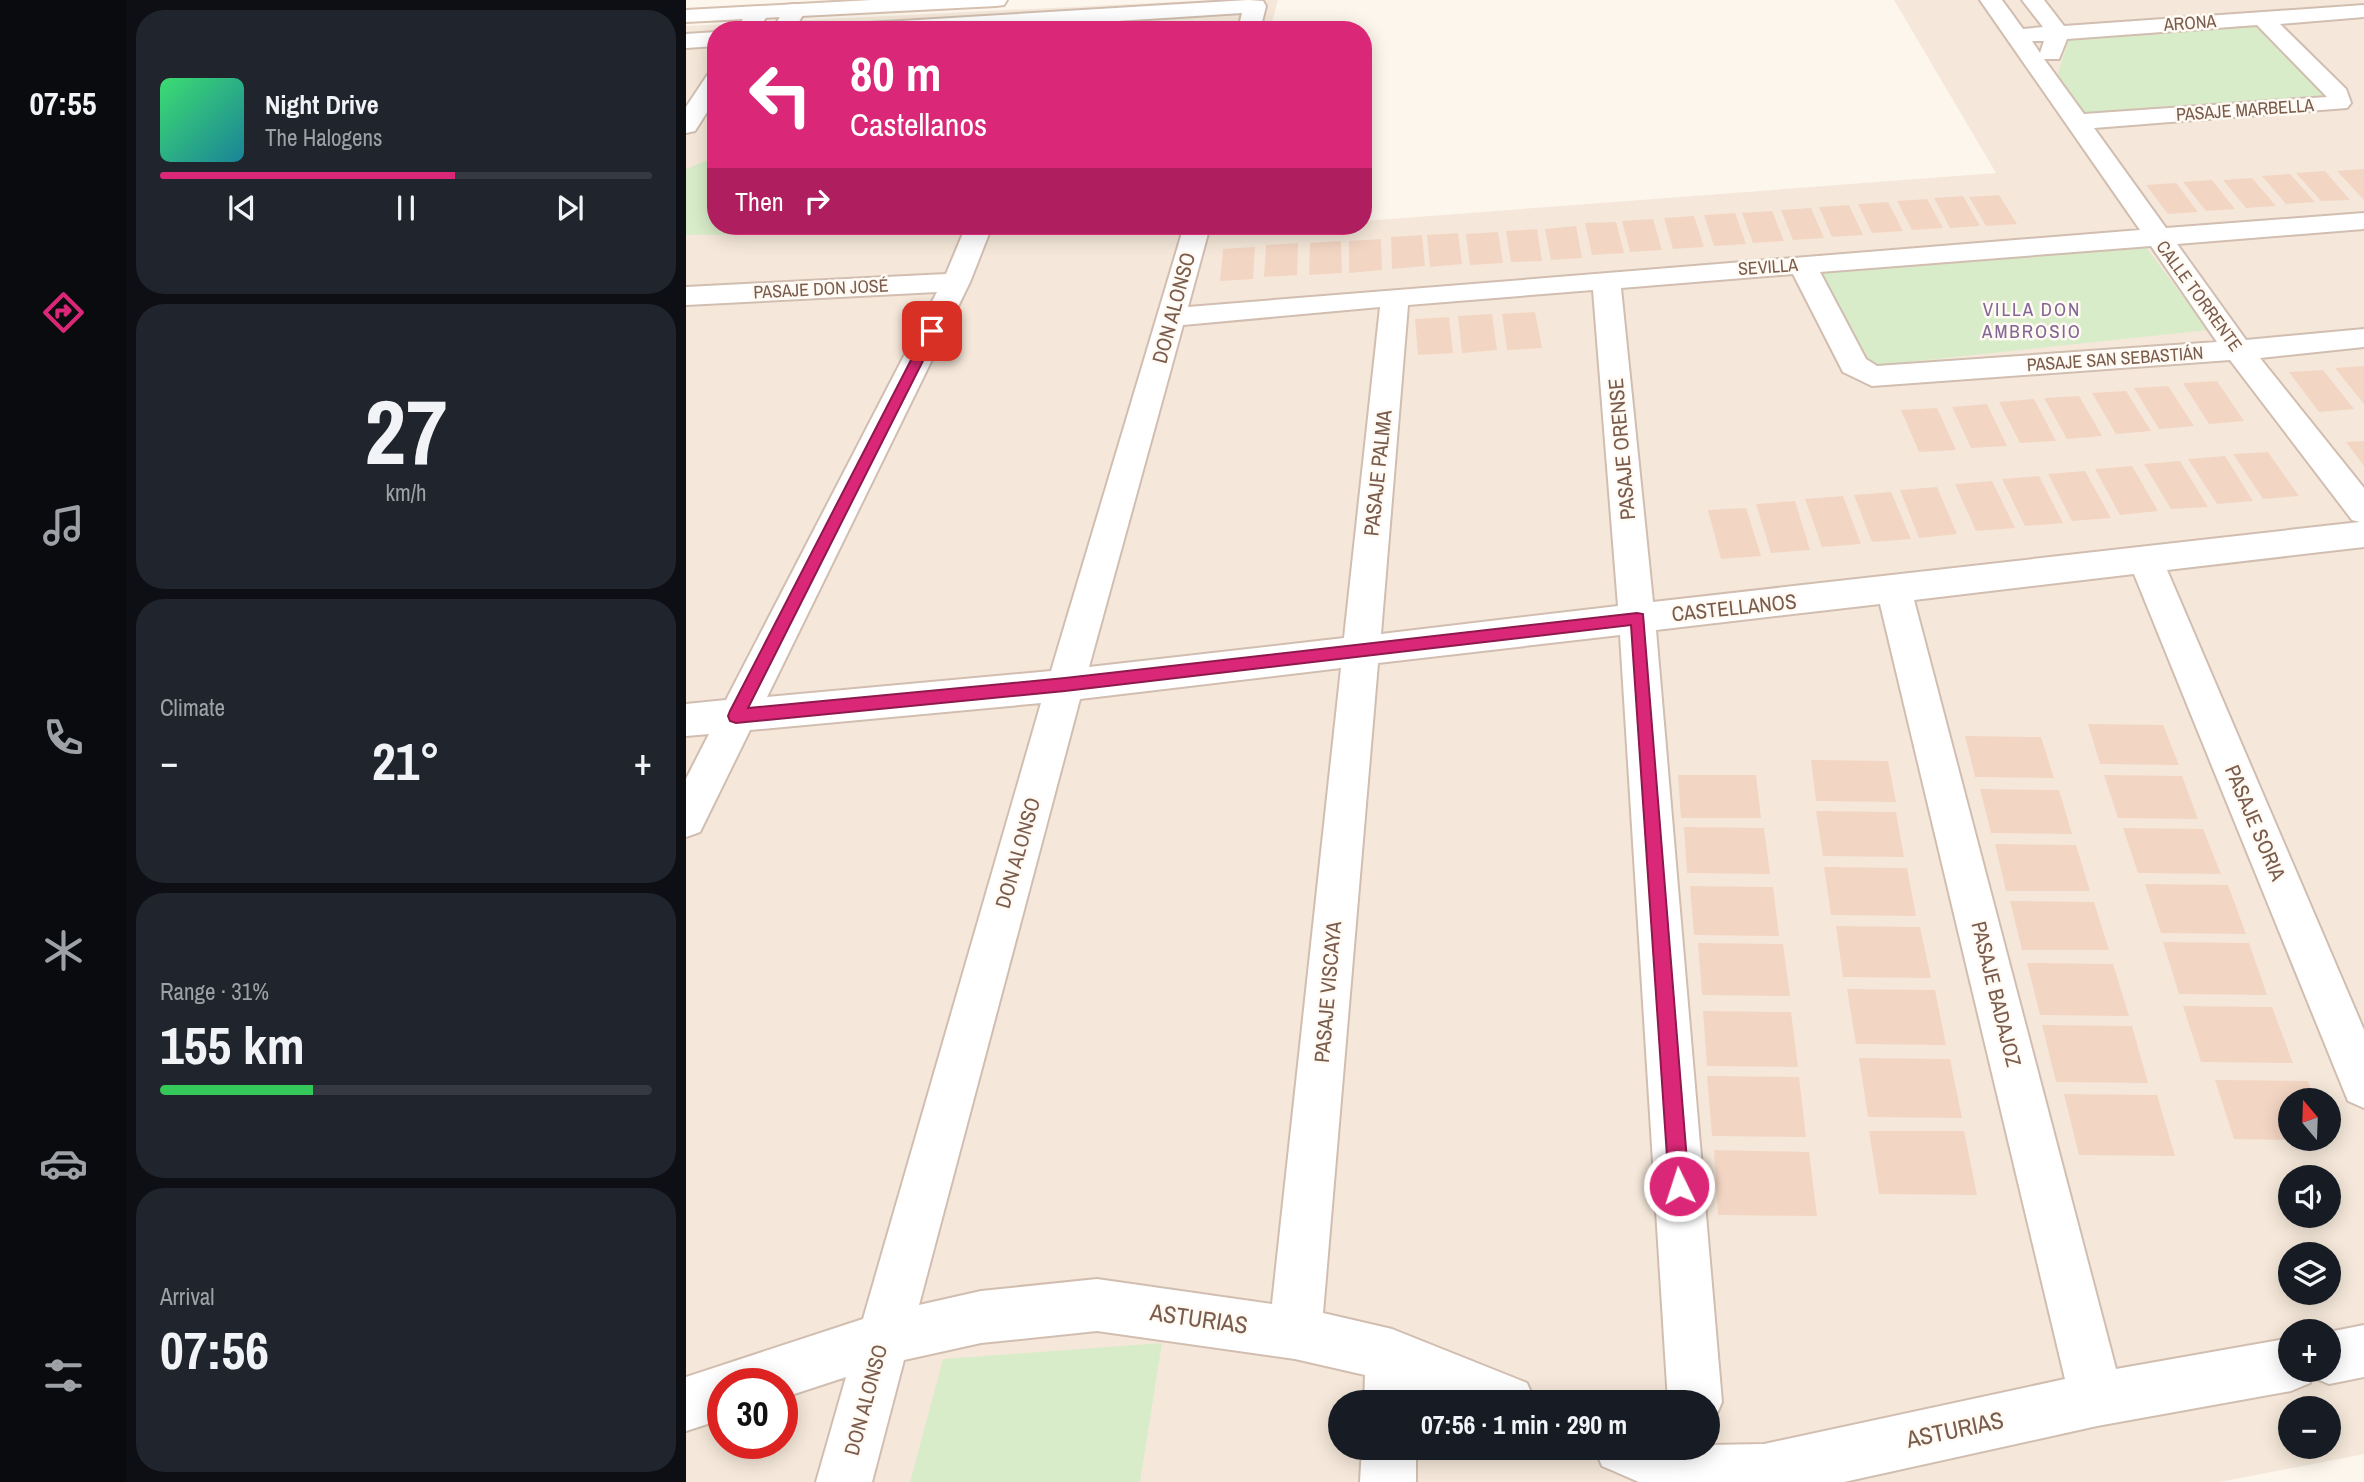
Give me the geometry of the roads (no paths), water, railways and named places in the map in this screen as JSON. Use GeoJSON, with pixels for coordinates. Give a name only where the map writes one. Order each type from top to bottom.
{"type":"FeatureCollection","features":[{"type":"Feature","properties":{"kind":"street"},"geometry":{"type":"LineString","coordinates":[[686,16],[752,21],[794,10],[996,0]]}},
{"type":"Feature","properties":{"kind":"street","name":"CALLE TORRENTE"},"geometry":{"type":"LineString","coordinates":[[1991,0],[2238,350],[2364,511]]}},
{"type":"Feature","properties":{"kind":"street"},"geometry":{"type":"LineString","coordinates":[[2033,0],[2058,33],[2043,75]]}},
{"type":"Feature","properties":{"kind":"street"},"geometry":{"type":"LineString","coordinates":[[1013,21],[1255,6],[1251,21]]}},
{"type":"Feature","properties":{"kind":"street"},"geometry":{"type":"LineString","coordinates":[[788,21],[794,10]]}},
{"type":"Feature","properties":{"kind":"street","name":"ARONA"},"geometry":{"type":"LineString","coordinates":[[2016,36],[2364,11]]}},
{"type":"Feature","properties":{"kind":"street","name":"PASAJE MARBELLA"},"geometry":{"type":"LineString","coordinates":[[2076,122],[2339,103],[2338,94],[2262,18]]}},
{"type":"Feature","properties":{"kind":"street"},"geometry":{"type":"LineString","coordinates":[[686,41],[707,40]]}},
{"type":"Feature","properties":{"kind":"street"},"geometry":{"type":"LineString","coordinates":[[693,132],[707,100]]}},
{"type":"Feature","properties":{"kind":"street","name":"SEVILLA"},"geometry":{"type":"LineString","coordinates":[[1173,317],[1395,296],[2364,221]]}},
{"type":"Feature","properties":{"kind":"street"},"geometry":{"type":"LineString","coordinates":[[686,819],[956,282],[975,235]]}},
{"type":"Feature","properties":{"kind":"street","name":"DON ALONSO"},"geometry":{"type":"LineString","coordinates":[[844,1482],[1065,685],[1195,235]]}},
{"type":"Feature","properties":{"kind":"street","name":"PASAJE SAN SEBASTIÁN"},"geometry":{"type":"LineString","coordinates":[[1802,264],[1854,365],[1865,374],[1881,377],[2364,338]]}},
{"type":"Feature","properties":{"kind":"street","name":"PASAJE ORENSE"},"geometry":{"type":"LineString","coordinates":[[1606,280],[1637,619],[1694,1390]]}},
{"type":"Feature","properties":{"kind":"street","name":"PASAJE DON JOSÉ"},"geometry":{"type":"LineString","coordinates":[[686,296],[956,282]]}},
{"type":"Feature","properties":{"kind":"street","name":"PASAJE PALMA"},"geometry":{"type":"LineString","coordinates":[[1361,650],[1395,296]]}},
{"type":"Feature","properties":{"kind":"street","name":"CASTELLANOS"},"geometry":{"type":"LineString","coordinates":[[686,720],[1065,685],[2364,534]]}},
{"type":"Feature","properties":{"kind":"street","name":"PASAJE SORIA"},"geometry":{"type":"LineString","coordinates":[[2146,561],[2364,1085]]}},
{"type":"Feature","properties":{"kind":"street","name":"PASAJE BADAJOZ"},"geometry":{"type":"LineString","coordinates":[[1894,589],[2097,1399]]}},
{"type":"Feature","properties":{"kind":"street","name":"PASAJE VISCAYA"},"geometry":{"type":"LineString","coordinates":[[1295,1333],[1361,650]]}},
{"type":"Feature","properties":{"kind":"street","name":"ASTURIAS"},"geometry":{"type":"LineString","coordinates":[[794,1368],[883,1339],[981,1317],[1097,1305],[1295,1333],[1391,1378],[1450,1390]]}},
{"type":"Feature","properties":{"kind":"street"},"geometry":{"type":"LineString","coordinates":[[2341,1356],[2364,1351]]}},
{"type":"Feature","properties":{"kind":"street","name":"ASTURIAS"},"geometry":{"type":"LineString","coordinates":[[1704,1460],[1764,1472],[2097,1399],[2278,1366]]}},
{"type":"Feature","properties":{"kind":"street"},"geometry":{"type":"LineString","coordinates":[[686,1404],[707,1397]]}},
{"type":"Feature","properties":{"kind":"street"},"geometry":{"type":"LineString","coordinates":[[1388,1482],[1389,1460]]}},
{"type":"Feature","properties":{"kind":"district","name":"VILLA DON AMBROSIO"},"geometry":{"type":"Point","coordinates":[2032,320]}}]}
